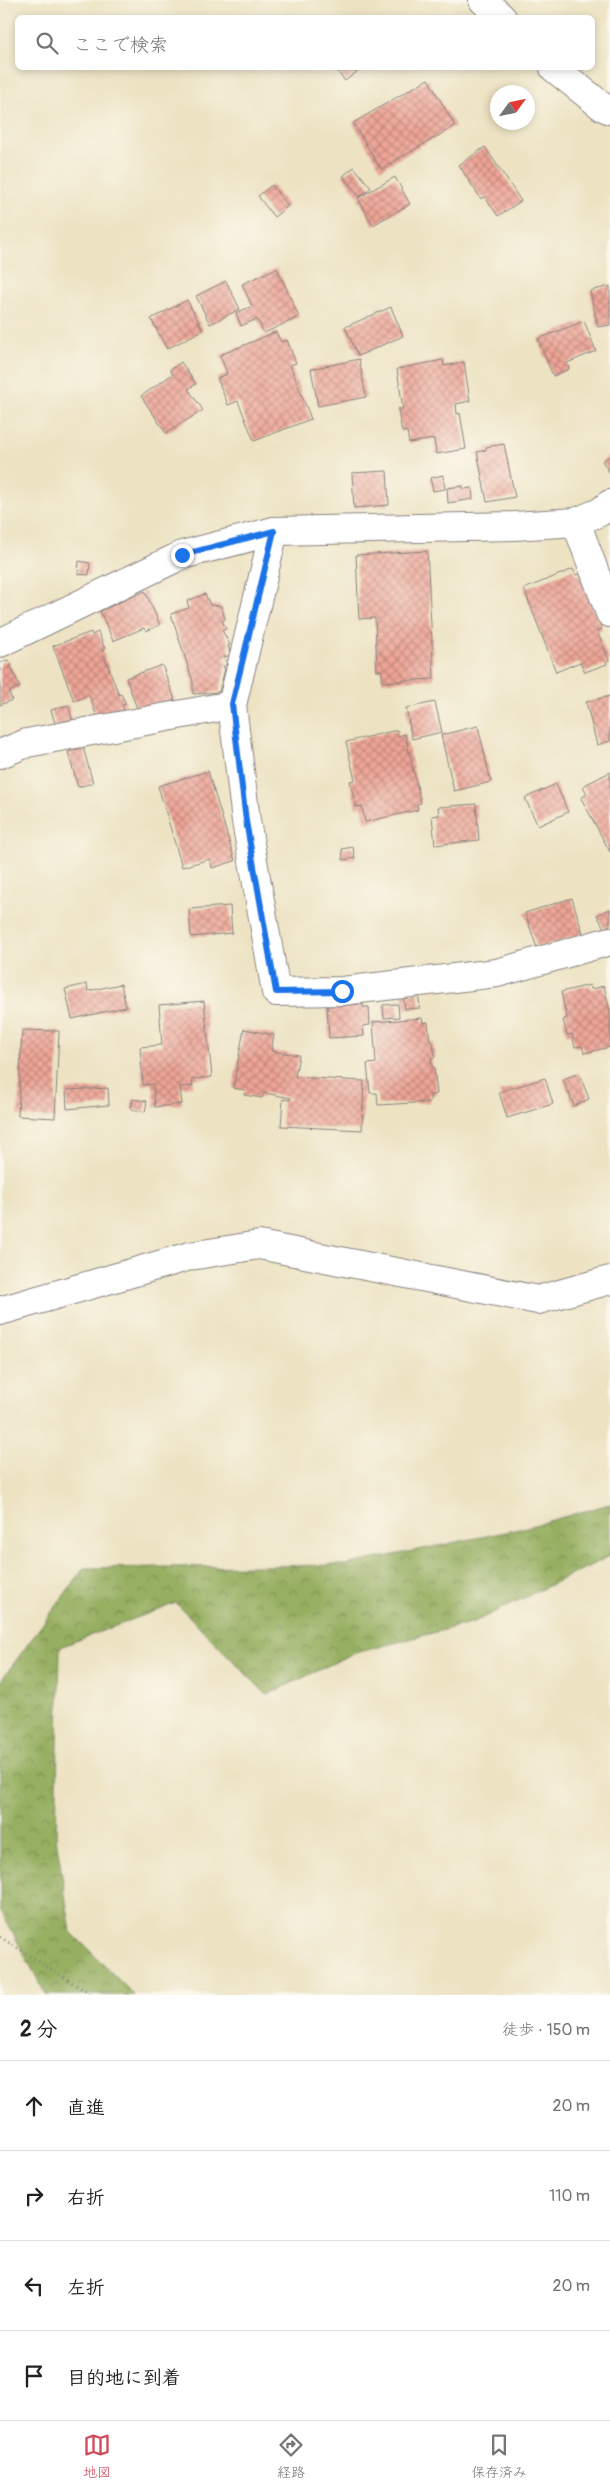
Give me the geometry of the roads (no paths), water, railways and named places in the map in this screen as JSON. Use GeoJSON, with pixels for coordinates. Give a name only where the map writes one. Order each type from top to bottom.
{"type":"FeatureCollection","features":[{"type":"Feature","properties":{"kind":"street"},"geometry":{"type":"LineString","coordinates":[[483,0],[499,15]]}},
{"type":"Feature","properties":{"kind":"street"},"geometry":{"type":"LineString","coordinates":[[557,70],[603,107],[610,110]]}},
{"type":"Feature","properties":{"kind":"street"},"geometry":{"type":"LineString","coordinates":[[0,643],[182,555],[274,531],[514,526],[599,513],[610,613]]}},
{"type":"Feature","properties":{"kind":"street"},"geometry":{"type":"LineString","coordinates":[[274,531],[232,704],[246,821],[276,992],[342,991],[497,973],[610,941]]}},
{"type":"Feature","properties":{"kind":"street"},"geometry":{"type":"LineString","coordinates":[[0,754],[27,743],[232,704]]}},
{"type":"Feature","properties":{"kind":"street"},"geometry":{"type":"LineString","coordinates":[[0,1311],[190,1256],[259,1245],[538,1300],[610,1280]]}}]}
